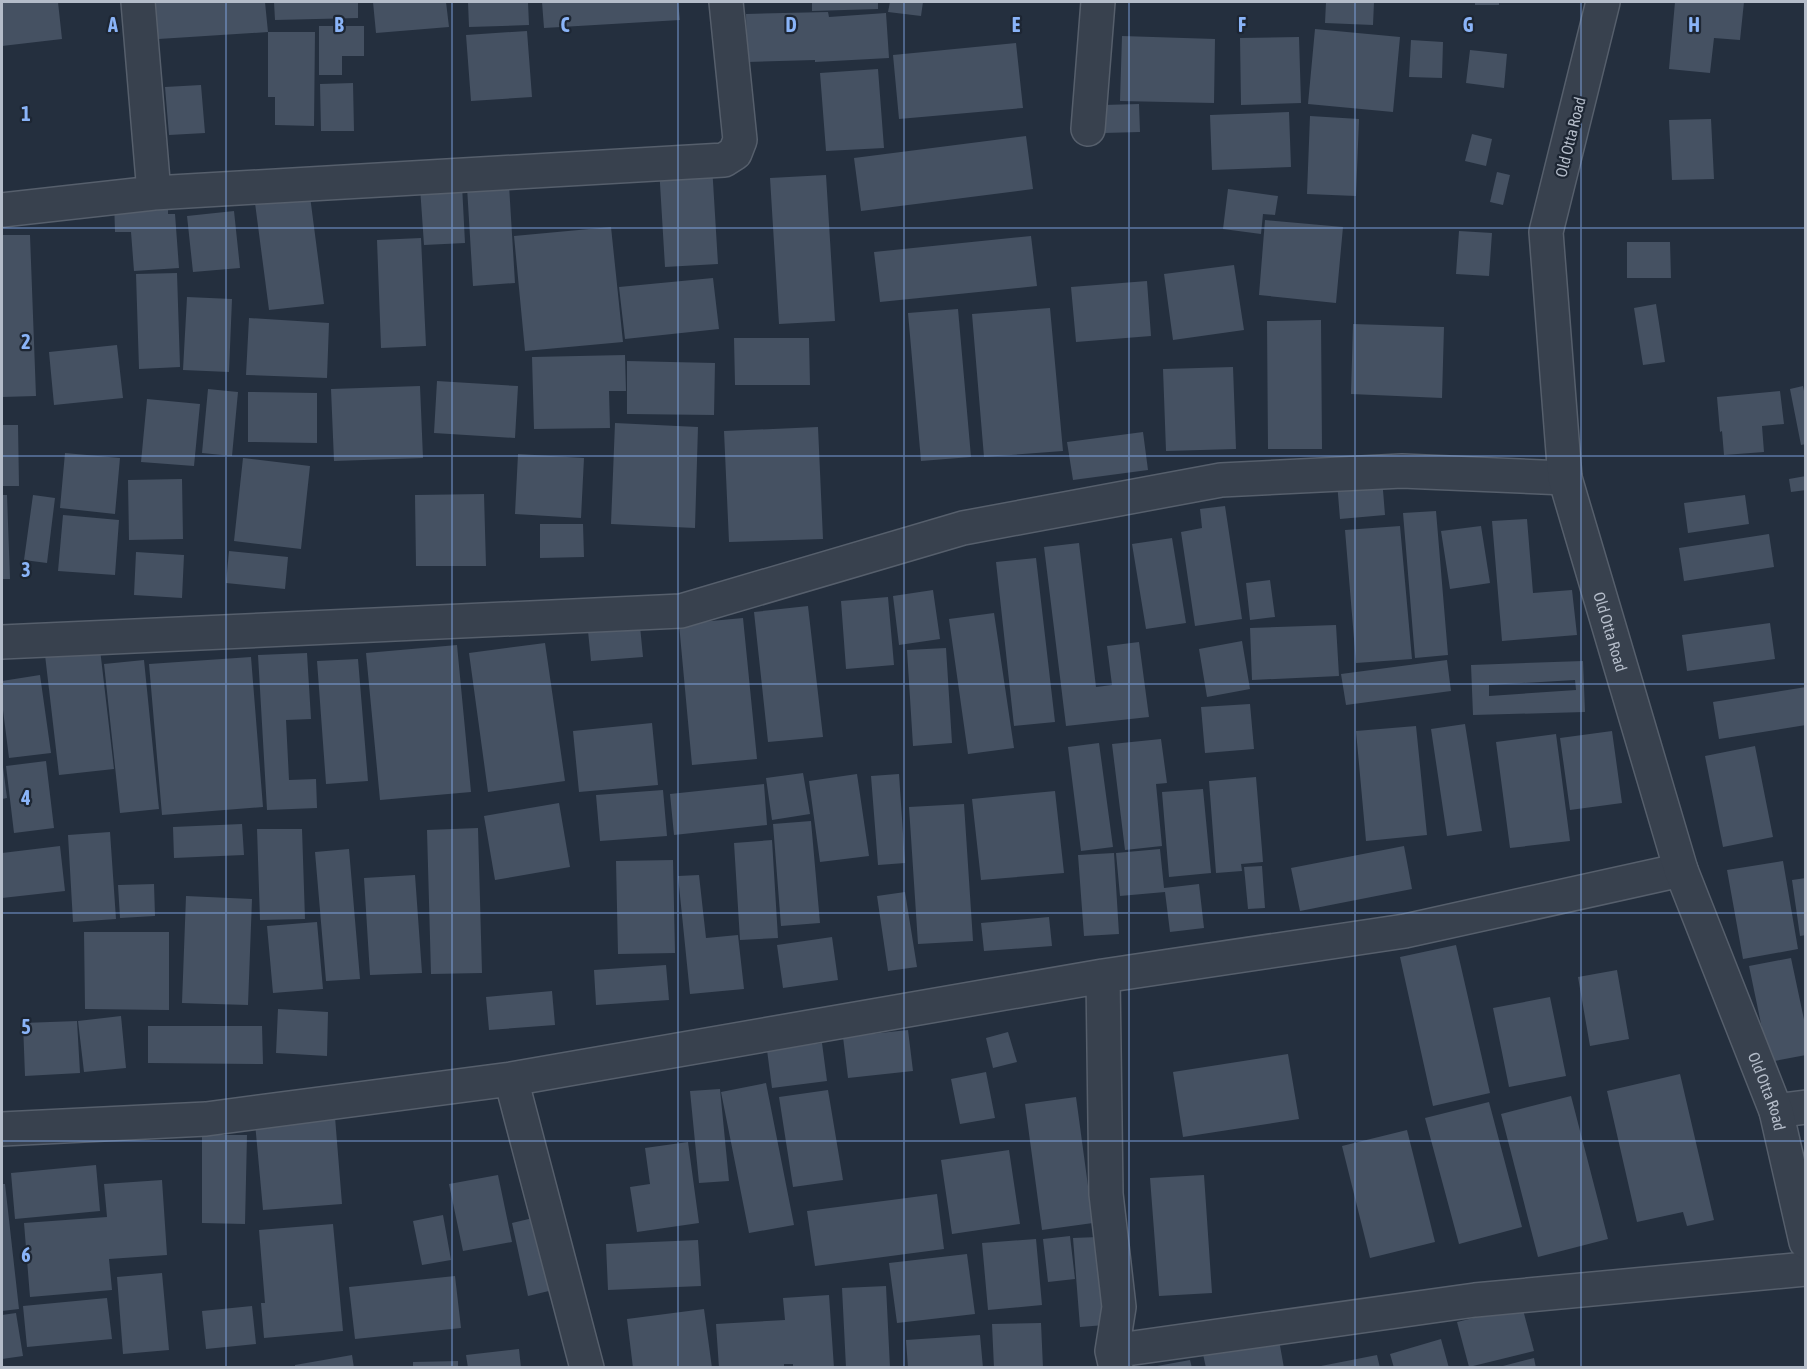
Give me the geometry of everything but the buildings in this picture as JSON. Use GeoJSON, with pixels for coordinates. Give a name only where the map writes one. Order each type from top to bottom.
{"type":"FeatureCollection","features":[{"type":"Feature","properties":{"kind":"street"},"geometry":{"type":"LineString","coordinates":[[138,2],[154,194]]}},
{"type":"Feature","properties":{"kind":"street"},"geometry":{"type":"LineString","coordinates":[[2,210],[154,194],[724,160],[735,153],[740,140],[726,2]]}},
{"type":"Feature","properties":{"kind":"street"},"geometry":{"type":"LineString","coordinates":[[1088,129],[1098,2]]}},
{"type":"Feature","properties":{"kind":"street","name":"Old Otta Road"},"geometry":{"type":"LineString","coordinates":[[1604,2],[1546,232],[1566,478],[1681,870],[1791,1109],[1806,1242]]}},
{"type":"Feature","properties":{"kind":"street"},"geometry":{"type":"LineString","coordinates":[[2,642],[681,611],[963,528],[1221,480],[1402,471],[1566,478]]}},
{"type":"Feature","properties":{"kind":"street"},"geometry":{"type":"LineString","coordinates":[[2,1129],[206,1119],[511,1079],[1103,976],[1405,931],[1681,870]]}},
{"type":"Feature","properties":{"kind":"street"},"geometry":{"type":"LineString","coordinates":[[1103,976],[1106,1194],[1119,1307],[1114,1359],[1475,1300],[1806,1269]]}},
{"type":"Feature","properties":{"kind":"street"},"geometry":{"type":"LineString","coordinates":[[511,1079],[587,1368]]}}]}
